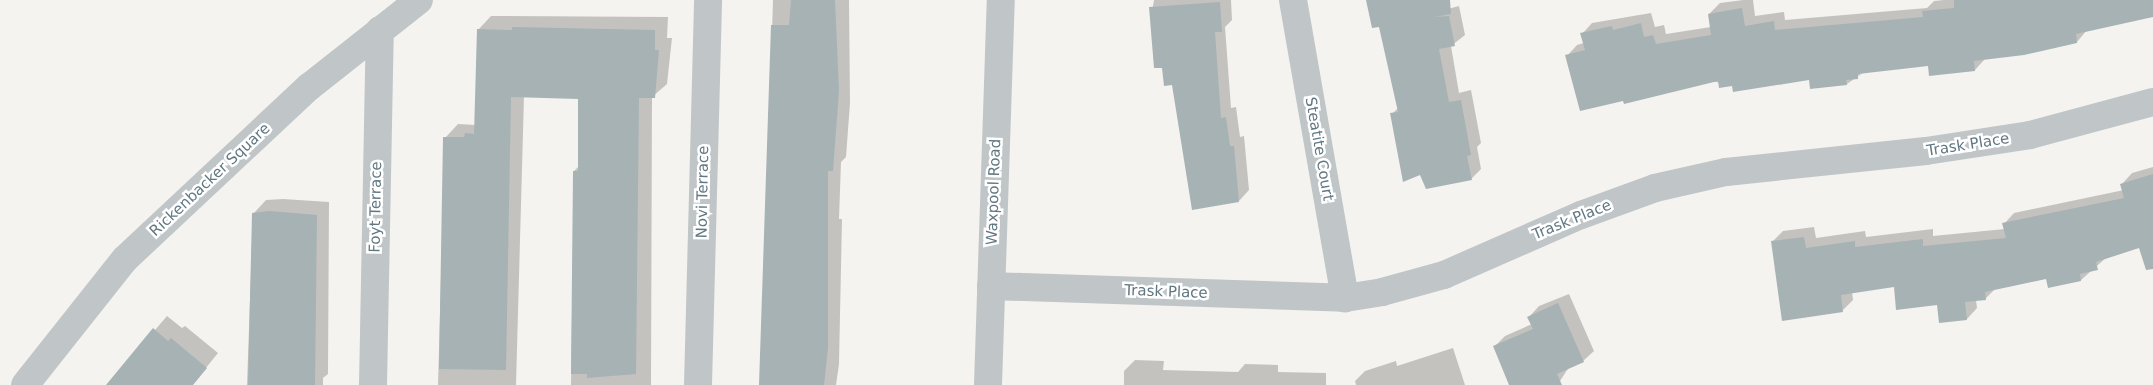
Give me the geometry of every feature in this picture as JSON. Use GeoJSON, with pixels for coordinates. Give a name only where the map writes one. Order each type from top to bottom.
{"type":"FeatureCollection","features":[{"type":"Feature","properties":{"kind":"street","name":"Rickenbacker Square"},"geometry":{"type":"LineString","coordinates":[[25,385],[125,259],[309,87],[419,0]]}},
{"type":"Feature","properties":{"kind":"street","name":"Novi Terrace"},"geometry":{"type":"LineString","coordinates":[[698,385],[708,0]]}},
{"type":"Feature","properties":{"kind":"street","name":"Waxpool Road"},"geometry":{"type":"LineString","coordinates":[[988,385],[1001,0]]}},
{"type":"Feature","properties":{"kind":"street","name":"Steatite Court"},"geometry":{"type":"LineString","coordinates":[[1293,0],[1345,298]]}},
{"type":"Feature","properties":{"kind":"street","name":"Foyt Terrace"},"geometry":{"type":"LineString","coordinates":[[373,385],[380,30]]}},
{"type":"Feature","properties":{"kind":"street","name":"Trask Place"},"geometry":{"type":"LineString","coordinates":[[991,286],[1345,298],[1382,292],[1444,276],[1581,215],[1655,188],[1726,172],[1926,152],[2030,135],[2153,102]]}},
{"type":"Feature","properties":{"kind":"building"},"geometry":{"type":"Polygon","coordinates":[[[791,0],[835,0],[839,91],[833,171],[828,171],[828,348],[824,385],[759,385],[771,25],[789,25],[791,0]]]}},
{"type":"Feature","properties":{"kind":"building"},"geometry":{"type":"Polygon","coordinates":[[[1366,0],[1450,0],[1451,14],[1434,17],[1449,16],[1455,46],[1439,49],[1449,102],[1461,100],[1471,155],[1467,156],[1472,180],[1426,189],[1420,175],[1403,182],[1390,113],[1398,112],[1379,27],[1372,28],[1366,0]]]}},
{"type":"Feature","properties":{"kind":"building"},"geometry":{"type":"Polygon","coordinates":[[[1954,0],[2153,0],[2153,17],[2076,34],[2077,43],[2024,55],[1974,61],[1975,71],[1929,76],[1928,66],[1858,74],[1858,79],[1846,80],[1847,85],[1810,89],[1809,80],[1733,92],[1732,86],[1719,88],[1718,81],[1624,104],[1623,101],[1580,111],[1565,55],[1585,50],[1580,33],[1612,26],[1613,30],[1641,23],[1644,37],[1653,35],[1656,44],[1711,35],[1708,14],[1742,8],[1745,26],[1774,21],[1775,30],[1923,17],[1922,11],[1954,8],[1954,0]]]}},
{"type":"Feature","properties":{"kind":"building"},"geometry":{"type":"Polygon","coordinates":[[[1220,2],[1222,32],[1215,32],[1221,118],[1226,117],[1230,146],[1234,146],[1239,202],[1192,210],[1172,85],[1164,86],[1162,68],[1154,68],[1149,7],[1220,2]]]}},
{"type":"Feature","properties":{"kind":"building"},"geometry":{"type":"Polygon","coordinates":[[[512,27],[655,30],[655,50],[659,50],[655,98],[639,98],[636,374],[587,378],[587,374],[571,374],[573,171],[578,171],[578,99],[511,97],[506,370],[439,369],[443,137],[464,137],[465,133],[474,134],[477,29],[512,30],[512,27]]]}},
{"type":"Feature","properties":{"kind":"building"},"geometry":{"type":"Polygon","coordinates":[[[2153,174],[2153,269],[2146,270],[2139,248],[2096,262],[2098,270],[2080,274],[2081,281],[2048,288],[2046,279],[1985,292],[1986,300],[1965,302],[1967,320],[1939,323],[1937,305],[1896,310],[1894,287],[1841,295],[1843,312],[1782,321],[1771,241],[1804,237],[1806,248],[1855,241],[1855,247],[1923,239],[1923,246],[2006,238],[2002,223],[2124,198],[2120,184],[2153,174]]]}},
{"type":"Feature","properties":{"kind":"building"},"geometry":{"type":"Polygon","coordinates":[[[269,211],[317,215],[315,385],[248,385],[252,213],[269,211]]]}},
{"type":"Feature","properties":{"kind":"building"},"geometry":{"type":"Polygon","coordinates":[[[1558,303],[1584,362],[1557,374],[1562,385],[1509,385],[1493,346],[1533,329],[1527,317],[1558,303]]]}},
{"type":"Feature","properties":{"kind":"building"},"geometry":{"type":"Polygon","coordinates":[[[153,328],[168,341],[171,338],[207,368],[193,385],[106,385],[153,328]]]}}]}
